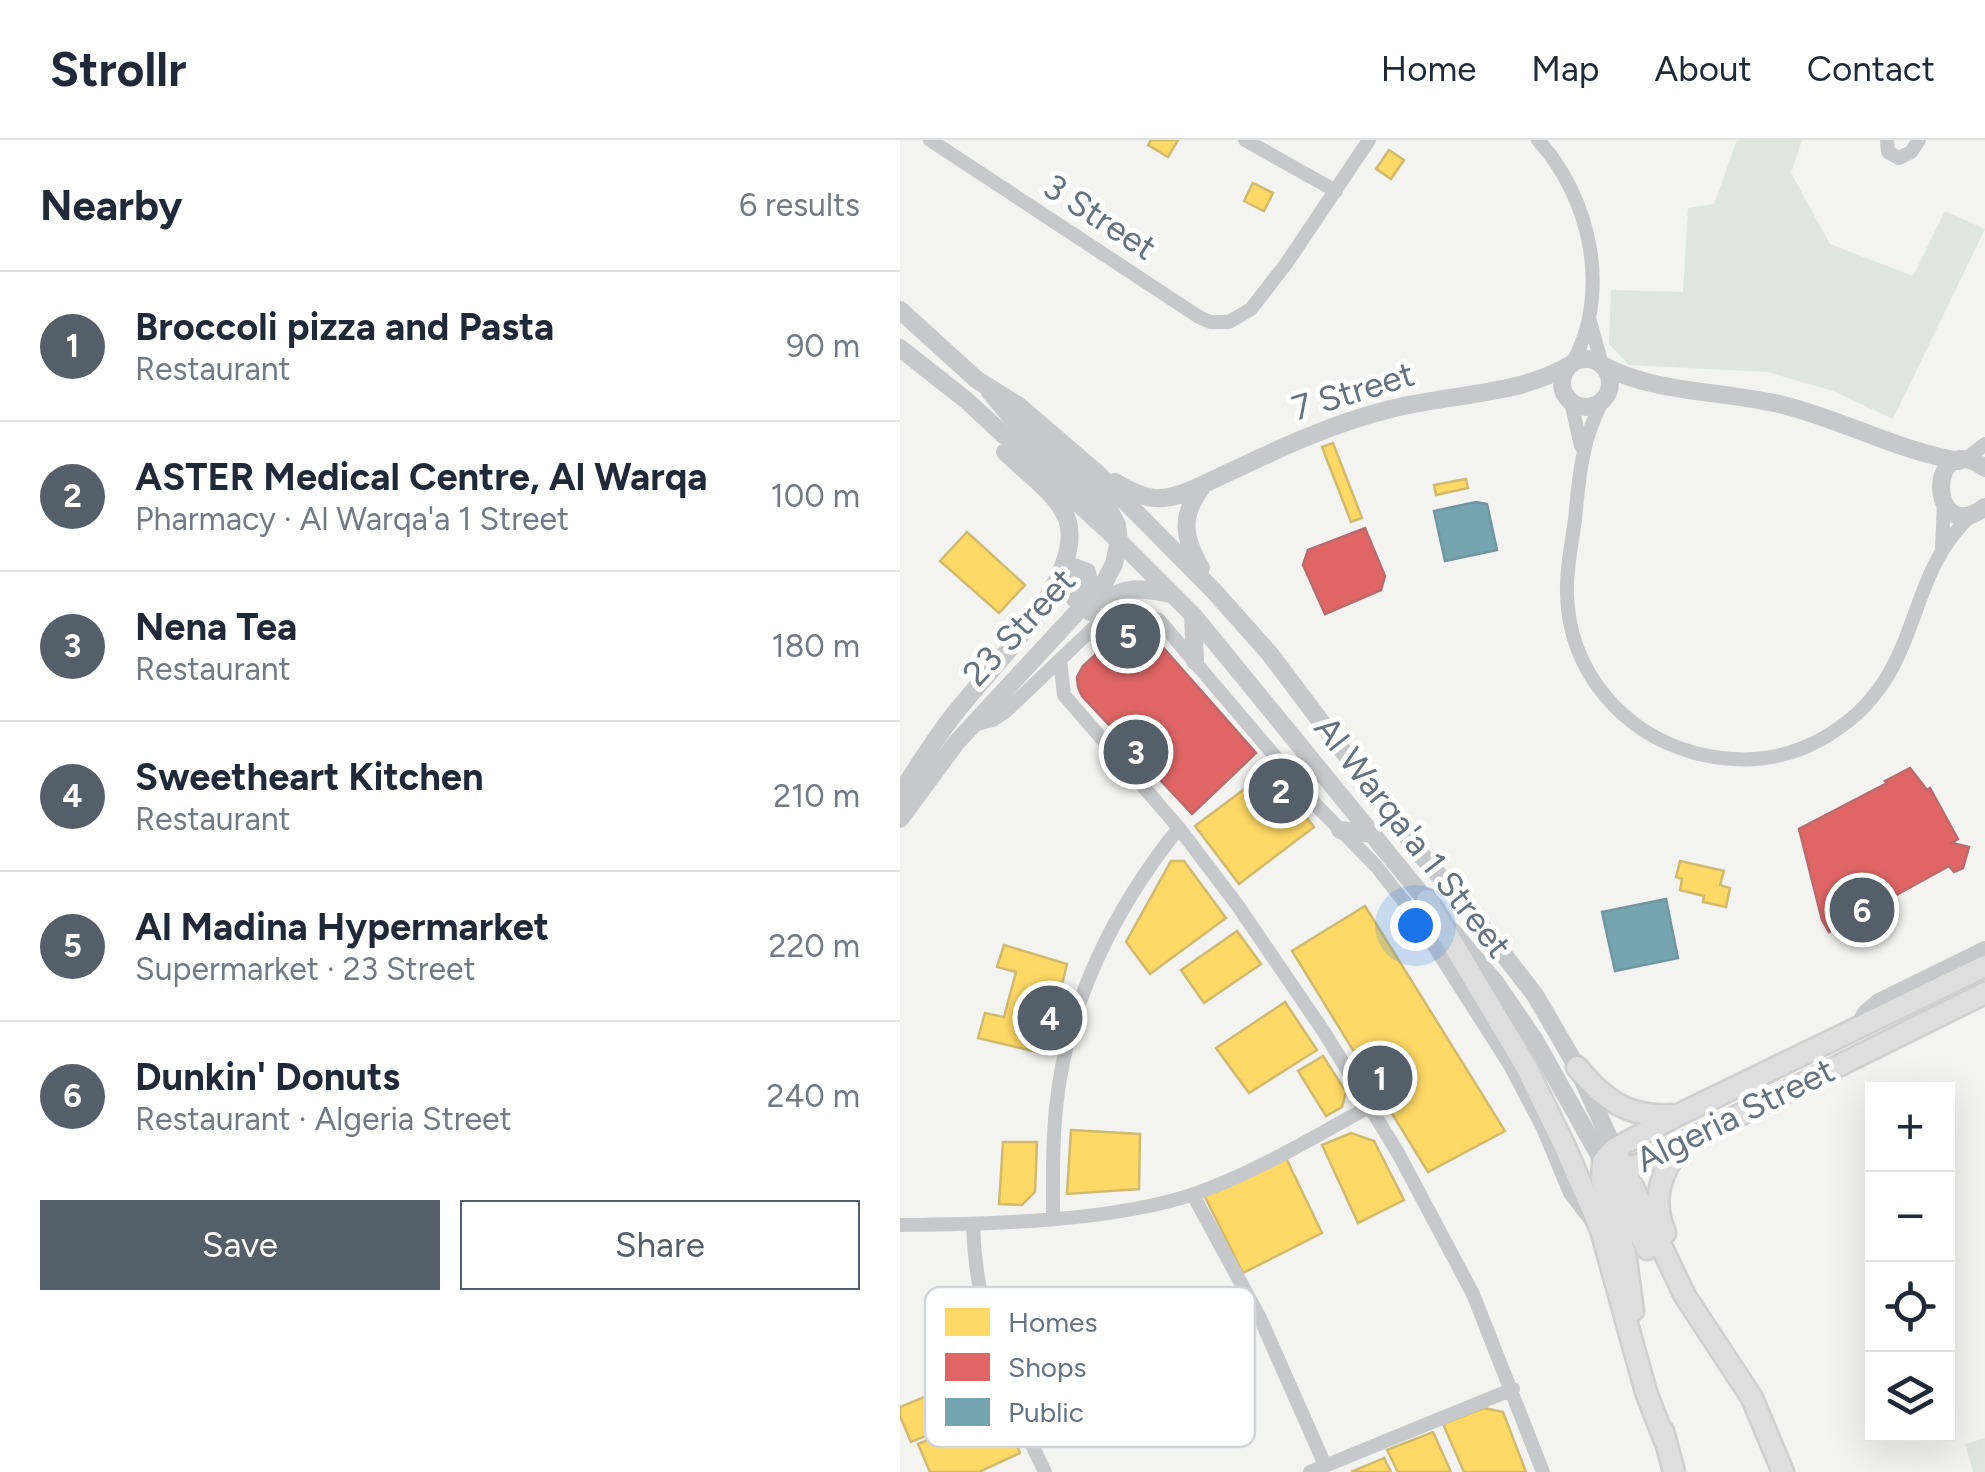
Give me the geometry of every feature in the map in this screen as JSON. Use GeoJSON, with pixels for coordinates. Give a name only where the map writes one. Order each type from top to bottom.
{"type":"FeatureCollection","features":[{"type":"Feature","properties":{"kind":"main road"},"geometry":{"type":"LineString","coordinates":[[1427,900],[1540,1094],[1601,1230],[1646,1392],[1665,1441]]}},
{"type":"Feature","properties":{"kind":"main road","name":"Algeria Street"},"geometry":{"type":"LineString","coordinates":[[1985,966],[1678,1115],[1608,1156],[1613,1169],[1626,1170],[1686,1142],[1985,993]]}},
{"type":"Feature","properties":{"kind":"main road"},"geometry":{"type":"LineString","coordinates":[[1577,1068],[1596,1091],[1617,1106],[1652,1116],[1678,1115]]}},
{"type":"Feature","properties":{"kind":"main road"},"geometry":{"type":"LineString","coordinates":[[1685,1296],[1660,1221],[1658,1202],[1666,1167],[1686,1142]]}},
{"type":"Feature","properties":{"kind":"main road","name":"Al Warqa'a 1 Street"},"geometry":{"type":"LineString","coordinates":[[1608,1156],[1601,1175],[1625,1253],[1642,1354],[1674,1472]]}},
{"type":"Feature","properties":{"kind":"main road"},"geometry":{"type":"LineString","coordinates":[[1626,1170],[1685,1296],[1752,1398],[1783,1472]]}},
{"type":"Feature","properties":{"kind":"main road"},"geometry":{"type":"LineString","coordinates":[[1605,1188],[1609,1184],[1617,1186],[1662,1278],[1685,1296]]}},
{"type":"Feature","properties":{"kind":"street","name":"3 Street"},"geometry":{"type":"LineString","coordinates":[[930,140],[1210,322],[1228,322],[1246,314],[1336,191]]}},
{"type":"Feature","properties":{"kind":"street"},"geometry":{"type":"LineString","coordinates":[[1244,140],[1336,191],[1369,140]]}},
{"type":"Feature","properties":{"kind":"street"},"geometry":{"type":"LineString","coordinates":[[1538,140],[1561,170],[1585,227],[1592,276],[1590,320],[1610,383],[1582,456],[1566,589],[1570,620],[1578,651],[1602,692],[1635,726],[1662,741],[1704,755],[1756,760],[1817,742],[1857,714],[1879,692],[1896,665],[1942,549],[1944,504],[1939,484],[1910,448]]}},
{"type":"Feature","properties":{"kind":"street"},"geometry":{"type":"LineString","coordinates":[[1887,140],[1888,152],[1899,158],[1911,152],[1919,140]]}},
{"type":"Feature","properties":{"kind":"street","name":"Al Warqa'a 1 Street"},"geometry":{"type":"LineString","coordinates":[[900,310],[1096,474],[1213,590],[1295,684],[1422,856],[1518,972],[1550,1018],[1577,1068],[1608,1156]]}},
{"type":"Feature","properties":{"kind":"street"},"geometry":{"type":"LineString","coordinates":[[1582,456],[1571,402],[1562,384],[1590,320]]}},
{"type":"Feature","properties":{"kind":"street","name":"Al Warqa'a 1 Street"},"geometry":{"type":"LineString","coordinates":[[900,348],[966,400],[1119,540],[1193,615],[1495,982],[1608,1156]]}},
{"type":"Feature","properties":{"kind":"street"},"geometry":{"type":"LineString","coordinates":[[1570,364],[1591,359],[1645,384],[1784,405],[1910,448],[1985,468]]}},
{"type":"Feature","properties":{"kind":"street","name":"7 Street"},"geometry":{"type":"LineString","coordinates":[[1096,474],[1153,499],[1178,496],[1284,446],[1366,416],[1460,394],[1528,385],[1570,364]]}},
{"type":"Feature","properties":{"kind":"street"},"geometry":{"type":"LineString","coordinates":[[1571,402],[1584,407],[1645,384]]}},
{"type":"Feature","properties":{"kind":"street","name":"7 Street"},"geometry":{"type":"LineString","coordinates":[[1528,385],[1571,402]]}},
{"type":"Feature","properties":{"kind":"street"},"geometry":{"type":"LineString","coordinates":[[988,387],[1011,417],[1108,506],[1119,540]]}},
{"type":"Feature","properties":{"kind":"street","name":"23 Street"},"geometry":{"type":"LineString","coordinates":[[900,794],[950,719],[1024,632],[1046,599],[1069,540],[1068,522],[1054,500],[991,437],[966,400]]}},
{"type":"Feature","properties":{"kind":"street"},"geometry":{"type":"LineString","coordinates":[[1939,484],[1943,472],[1985,444]]}},
{"type":"Feature","properties":{"kind":"street"},"geometry":{"type":"LineString","coordinates":[[1205,484],[1188,510],[1185,534],[1213,590]]}},
{"type":"Feature","properties":{"kind":"street"},"geometry":{"type":"LineString","coordinates":[[1944,504],[1960,514],[1981,510]]}},
{"type":"Feature","properties":{"kind":"street"},"geometry":{"type":"LineString","coordinates":[[1942,549],[1981,510]]}},
{"type":"Feature","properties":{"kind":"street","name":"23 Street"},"geometry":{"type":"LineString","coordinates":[[900,820],[928,777],[972,725],[1110,574],[1119,540]]}},
{"type":"Feature","properties":{"kind":"street"},"geometry":{"type":"LineString","coordinates":[[1000,694],[1033,647],[1087,586],[1089,575],[1085,569],[1074,566],[1067,570],[1051,604],[1024,632]]}},
{"type":"Feature","properties":{"kind":"street"},"geometry":{"type":"LineString","coordinates":[[1061,632],[1122,590],[1145,588],[1171,594]]}},
{"type":"Feature","properties":{"kind":"street"},"geometry":{"type":"LineString","coordinates":[[972,725],[999,716],[1105,616],[1132,609],[1159,620],[1387,879],[1437,948],[1522,1086],[1574,1201],[1601,1230]]}},
{"type":"Feature","properties":{"kind":"street"},"geometry":{"type":"LineString","coordinates":[[1193,615],[1194,660]]}},
{"type":"Feature","properties":{"kind":"street"},"geometry":{"type":"LineString","coordinates":[[1060,660],[1064,695],[1179,828],[1275,958],[1369,1107],[1451,1249],[1513,1390],[1543,1472]]}},
{"type":"Feature","properties":{"kind":"street"},"geometry":{"type":"LineString","coordinates":[[1027,691],[1064,695]]}},
{"type":"Feature","properties":{"kind":"street"},"geometry":{"type":"LineString","coordinates":[[1053,1217],[1056,1105],[1078,1011],[1112,927],[1134,888],[1179,828]]}},
{"type":"Feature","properties":{"kind":"street"},"geometry":{"type":"LineString","coordinates":[[1340,830],[1374,834]]}},
{"type":"Feature","properties":{"kind":"street"},"geometry":{"type":"LineString","coordinates":[[1857,1029],[1879,1002],[1985,950]]}},
{"type":"Feature","properties":{"kind":"street"},"geometry":{"type":"LineString","coordinates":[[900,1225],[973,1224],[1132,1209],[1194,1194],[1235,1178],[1369,1107]]}},
{"type":"Feature","properties":{"kind":"street"},"geometry":{"type":"LineString","coordinates":[[1194,1194],[1244,1287]]}},
{"type":"Feature","properties":{"kind":"street"},"geometry":{"type":"LineString","coordinates":[[973,1224],[981,1287]]}},
{"type":"Feature","properties":{"kind":"street"},"geometry":{"type":"LineString","coordinates":[[1255,1309],[1318,1468],[1513,1390]]}},
{"type":"Feature","properties":{"kind":"street"},"geometry":{"type":"LineString","coordinates":[[1034,1447],[1045,1472]]}},
{"type":"Feature","properties":{"kind":"shaded area"},"geometry":{"type":"Polygon","coordinates":[[[1737,140],[1802,140],[1791,173],[1830,244],[1913,276],[1945,211],[1985,229],[1893,419],[1833,391],[1768,372],[1629,365],[1609,344],[1611,290],[1683,292],[1688,208],[1714,204],[1737,140]]]}},
{"type":"Feature","properties":{"kind":"shaded area"},"geometry":{"type":"Polygon","coordinates":[[[1985,1438],[1985,1472],[1973,1472],[1965,1444],[1985,1438]]]}},
{"type":"Feature","properties":{"kind":"building: Homes"},"geometry":{"type":"Polygon","coordinates":[[[1151,140],[1178,140],[1168,157],[1148,145],[1151,140]]]}},
{"type":"Feature","properties":{"kind":"building: Homes"},"geometry":{"type":"Polygon","coordinates":[[[1389,150],[1404,160],[1391,179],[1376,169],[1389,150]]]}},
{"type":"Feature","properties":{"kind":"building: Homes"},"geometry":{"type":"Polygon","coordinates":[[[1253,183],[1273,193],[1264,211],[1244,201],[1253,183]]]}},
{"type":"Feature","properties":{"kind":"building: Homes"},"geometry":{"type":"Polygon","coordinates":[[[1333,443],[1362,518],[1351,522],[1322,447],[1333,443]]]}},
{"type":"Feature","properties":{"kind":"building: Homes"},"geometry":{"type":"Polygon","coordinates":[[[1466,479],[1468,488],[1436,495],[1434,485],[1466,479]]]}},
{"type":"Feature","properties":{"kind":"building: Homes"},"geometry":{"type":"Polygon","coordinates":[[[967,532],[1025,585],[999,613],[940,561],[967,532]]]}},
{"type":"Feature","properties":{"kind":"building: Homes"},"geometry":{"type":"Polygon","coordinates":[[[1270,770],[1314,827],[1239,884],[1195,826],[1270,770]]]}},
{"type":"Feature","properties":{"kind":"building: Homes"},"geometry":{"type":"Polygon","coordinates":[[[1171,861],[1184,861],[1226,918],[1150,974],[1126,942],[1171,861]]]}},
{"type":"Feature","properties":{"kind":"building: Homes"},"geometry":{"type":"Polygon","coordinates":[[[1680,861],[1724,871],[1720,885],[1730,888],[1726,907],[1703,902],[1704,896],[1680,890],[1682,879],[1676,877],[1680,861]]]}},
{"type":"Feature","properties":{"kind":"building: Homes"},"geometry":{"type":"Polygon","coordinates":[[[1365,906],[1505,1131],[1428,1172],[1292,951],[1365,906]]]}},
{"type":"Feature","properties":{"kind":"building: Homes"},"geometry":{"type":"Polygon","coordinates":[[[1237,931],[1261,964],[1204,1003],[1181,970],[1237,931]]]}},
{"type":"Feature","properties":{"kind":"building: Homes"},"geometry":{"type":"Polygon","coordinates":[[[1004,945],[1067,964],[1045,1054],[978,1038],[985,1013],[1004,1017],[1016,972],[997,967],[1004,945]]]}},
{"type":"Feature","properties":{"kind":"building: Homes"},"geometry":{"type":"Polygon","coordinates":[[[1285,1002],[1317,1050],[1249,1093],[1216,1048],[1285,1002]]]}},
{"type":"Feature","properties":{"kind":"building: Homes"},"geometry":{"type":"Polygon","coordinates":[[[1323,1056],[1346,1092],[1342,1107],[1326,1116],[1298,1071],[1323,1056]]]}},
{"type":"Feature","properties":{"kind":"building: Homes"},"geometry":{"type":"Polygon","coordinates":[[[1071,1130],[1140,1134],[1139,1189],[1067,1194],[1071,1130]]]}},
{"type":"Feature","properties":{"kind":"building: Homes"},"geometry":{"type":"Polygon","coordinates":[[[1351,1133],[1374,1141],[1404,1200],[1358,1223],[1322,1145],[1351,1133]]]}},
{"type":"Feature","properties":{"kind":"building: Homes"},"geometry":{"type":"Polygon","coordinates":[[[1003,1142],[1037,1142],[1035,1192],[1022,1205],[999,1204],[1003,1142]]]}},
{"type":"Feature","properties":{"kind":"building: Homes"},"geometry":{"type":"Polygon","coordinates":[[[1286,1158],[1322,1233],[1243,1273],[1204,1195],[1286,1158]]]}},
{"type":"Feature","properties":{"kind":"building: Homes"},"geometry":{"type":"Polygon","coordinates":[[[925,1397],[925,1436],[911,1442],[900,1407],[925,1397]]]}},
{"type":"Feature","properties":{"kind":"building: Homes"},"geometry":{"type":"Polygon","coordinates":[[[1484,1408],[1503,1412],[1526,1472],[1464,1472],[1443,1424],[1484,1408]]]}},
{"type":"Feature","properties":{"kind":"building: Homes"},"geometry":{"type":"Polygon","coordinates":[[[1433,1432],[1451,1472],[1398,1472],[1387,1450],[1433,1432]]]}},
{"type":"Feature","properties":{"kind":"building: Homes"},"geometry":{"type":"Polygon","coordinates":[[[925,1441],[925,1447],[1017,1447],[1020,1453],[979,1472],[930,1472],[918,1444],[925,1441]]]}},
{"type":"Feature","properties":{"kind":"building: Homes"},"geometry":{"type":"Polygon","coordinates":[[[1384,1458],[1391,1472],[1351,1472],[1384,1458]]]}},
{"type":"Feature","properties":{"kind":"building: Shops"},"geometry":{"type":"Polygon","coordinates":[[[1365,528],[1385,576],[1381,590],[1325,614],[1303,565],[1308,550],[1365,528]]]}},
{"type":"Feature","properties":{"kind":"building: Shops"},"geometry":{"type":"Polygon","coordinates":[[[1119,633],[1152,635],[1256,753],[1192,814],[1082,696],[1078,687],[1077,677],[1083,666],[1119,633]]]}},
{"type":"Feature","properties":{"kind":"building: Shops"},"geometry":{"type":"Polygon","coordinates":[[[1910,768],[1927,790],[1930,788],[1958,839],[1952,843],[1969,847],[1963,868],[1954,872],[1949,866],[1829,932],[1822,920],[1799,829],[1910,768]]]}},
{"type":"Feature","properties":{"kind":"building: Public"},"geometry":{"type":"Polygon","coordinates":[[[1476,502],[1487,504],[1497,550],[1445,561],[1434,511],[1476,502]]]}},
{"type":"Feature","properties":{"kind":"building: Public"},"geometry":{"type":"Polygon","coordinates":[[[1666,899],[1678,958],[1615,971],[1602,912],[1666,899]]]}},
{"type":"Feature","properties":{"kind":"place","name":"Al Madina Hypermarket"},"geometry":{"type":"Point","coordinates":[1128,636]}},
{"type":"Feature","properties":{"kind":"place","name":"Nena Tea"},"geometry":{"type":"Point","coordinates":[1136,752]}},
{"type":"Feature","properties":{"kind":"place","name":"ASTER Medical Centre, Al Warqa"},"geometry":{"type":"Point","coordinates":[1281,791]}},
{"type":"Feature","properties":{"kind":"place","name":"Dunkin' Donuts"},"geometry":{"type":"Point","coordinates":[1862,910]}},
{"type":"Feature","properties":{"kind":"place","name":"Sweetheart Kitchen"},"geometry":{"type":"Point","coordinates":[1050,1018]}},
{"type":"Feature","properties":{"kind":"place","name":"Broccoli pizza and Pasta"},"geometry":{"type":"Point","coordinates":[1380,1078]}}]}
